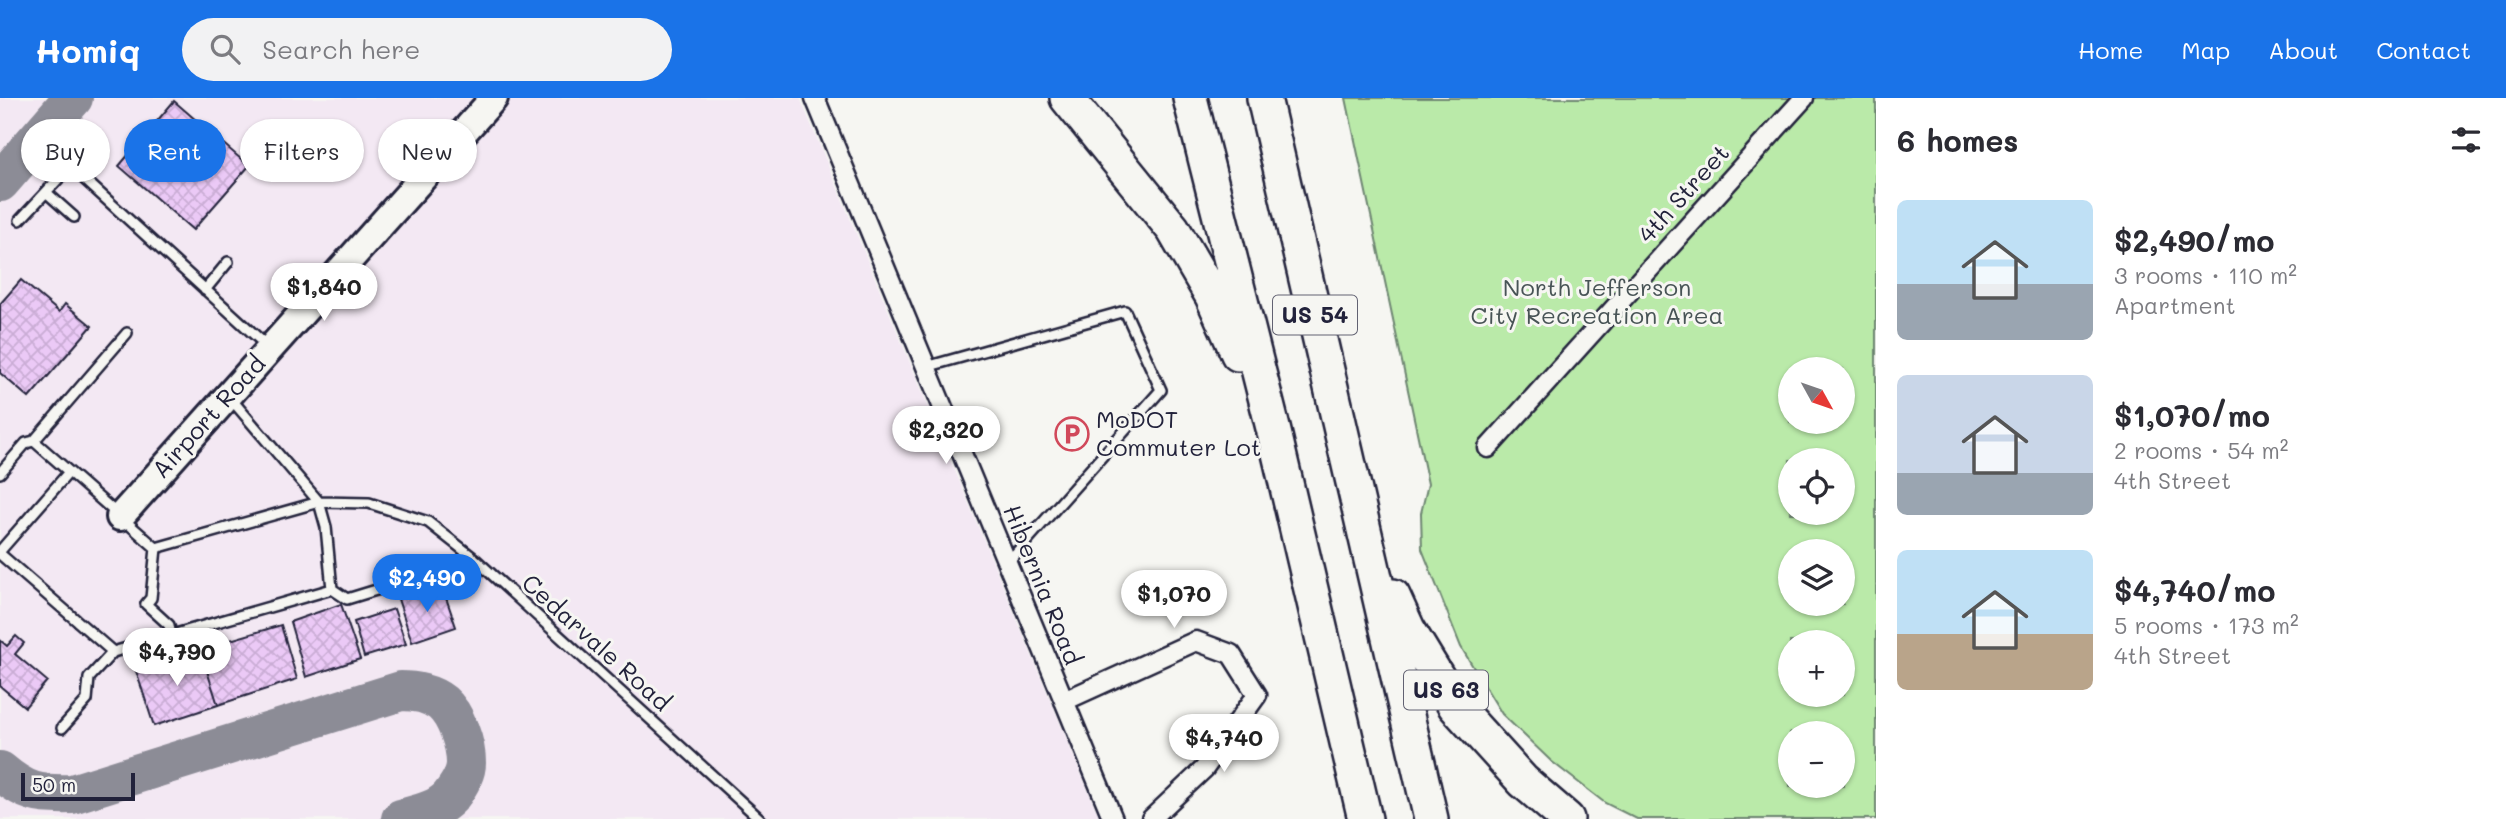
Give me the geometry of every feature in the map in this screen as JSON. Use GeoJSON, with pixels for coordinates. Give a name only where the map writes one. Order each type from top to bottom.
{"type":"FeatureCollection","features":[{"type":"Feature","properties":{"kind":"highway"},"geometry":{"type":"LineString","coordinates":[[1068,98],[1172,229],[1212,296],[1274,432]]}},
{"type":"Feature","properties":{"kind":"highway","name":"US 54"},"geometry":{"type":"LineString","coordinates":[[1190,98],[1274,432],[1365,819]]}},
{"type":"Feature","properties":{"kind":"highway","name":"US 54"},"geometry":{"type":"LineString","coordinates":[[1264,98],[1431,819]]}},
{"type":"Feature","properties":{"kind":"highway","name":"US 63"},"geometry":{"type":"LineString","coordinates":[[1365,533],[1408,629],[1455,706],[1523,780],[1567,819]]}},
{"type":"Feature","properties":{"kind":"street","name":"Airport Road"},"geometry":{"type":"LineString","coordinates":[[120,517],[494,98]]}},
{"type":"Feature","properties":{"kind":"street","name":"Hibernia Road"},"geometry":{"type":"LineString","coordinates":[[815,98],[1113,819]]}},
{"type":"Feature","properties":{"kind":"street","name":"4th Street"},"geometry":{"type":"LineString","coordinates":[[1488,448],[1804,98]]}},
{"type":"Feature","properties":{"kind":"street"},"geometry":{"type":"LineString","coordinates":[[1064,701],[1196,641],[1231,653],[1257,695],[1204,769],[1151,819]]}},
{"type":"Feature","properties":{"kind":"lane"},"geometry":{"type":"LineString","coordinates":[[20,220],[57,182]]}},
{"type":"Feature","properties":{"kind":"lane"},"geometry":{"type":"LineString","coordinates":[[87,182],[270,349]]}},
{"type":"Feature","properties":{"kind":"lane"},"geometry":{"type":"LineString","coordinates":[[47,192],[74,217]]}},
{"type":"Feature","properties":{"kind":"lane"},"geometry":{"type":"LineString","coordinates":[[205,290],[228,262]]}},
{"type":"Feature","properties":{"kind":"lane"},"geometry":{"type":"LineString","coordinates":[[926,367],[1125,311],[1161,390],[1007,563]]}},
{"type":"Feature","properties":{"kind":"lane"},"geometry":{"type":"LineString","coordinates":[[0,473],[26,443],[34,441],[127,333]]}},
{"type":"Feature","properties":{"kind":"lane"},"geometry":{"type":"LineString","coordinates":[[228,395],[319,502],[326,527],[332,589]]}},
{"type":"Feature","properties":{"kind":"lane"},"geometry":{"type":"LineString","coordinates":[[34,441],[156,548],[151,598],[146,604],[169,625],[171,636]]}},
{"type":"Feature","properties":{"kind":"lane"},"geometry":{"type":"LineString","coordinates":[[69,472],[0,552],[113,652]]}},
{"type":"Feature","properties":{"kind":"lane","name":"Cedarvale Road"},"geometry":{"type":"LineString","coordinates":[[156,548],[319,502],[369,503],[428,522],[475,559],[760,819]]}},
{"type":"Feature","properties":{"kind":"lane"},"geometry":{"type":"LineString","coordinates":[[62,728],[87,699],[89,678],[113,652],[332,589],[347,599],[396,584]]}},
{"type":"Feature","properties":{"kind":"shaded area"},"geometry":{"type":"Polygon","coordinates":[[[0,98],[800,98],[1100,819],[0,819],[0,98]]]}},
{"type":"Feature","properties":{"kind":"green space","name":"North Jefferson City Recreation Area"},"geometry":{"type":"Polygon","coordinates":[[[1346,98],[1876,98],[1876,819],[1637,819],[1605,803],[1551,761],[1502,714],[1461,647],[1422,549],[1421,513],[1428,484],[1346,98]]]}},
{"type":"Feature","properties":{"kind":"building"},"geometry":{"type":"Polygon","coordinates":[[[174,101],[195,119],[159,119],[174,101]]]}},
{"type":"Feature","properties":{"kind":"building"},"geometry":{"type":"Polygon","coordinates":[[[226,146],[240,158],[240,176],[193,230],[138,182],[226,182],[226,146]]]}},
{"type":"Feature","properties":{"kind":"building"},"geometry":{"type":"Polygon","coordinates":[[[21,280],[59,312],[65,304],[92,326],[29,398],[0,373],[0,304],[21,280]]]}},
{"type":"Feature","properties":{"kind":"building"},"geometry":{"type":"Polygon","coordinates":[[[442,586],[456,627],[412,642],[398,599],[442,586]]]}},
{"type":"Feature","properties":{"kind":"building"},"geometry":{"type":"Polygon","coordinates":[[[341,604],[360,659],[306,677],[290,622],[341,604]]]}},
{"type":"Feature","properties":{"kind":"building"},"geometry":{"type":"Polygon","coordinates":[[[394,609],[406,644],[364,657],[354,622],[394,609]]]}},
{"type":"Feature","properties":{"kind":"building"},"geometry":{"type":"Polygon","coordinates":[[[281,625],[297,679],[218,705],[200,649],[281,625]]]}},
{"type":"Feature","properties":{"kind":"building"},"geometry":{"type":"Polygon","coordinates":[[[16,636],[24,643],[15,654],[47,681],[25,707],[0,686],[0,640],[7,646],[16,636]]]}},
{"type":"Feature","properties":{"kind":"building"},"geometry":{"type":"Polygon","coordinates":[[[200,649],[218,705],[154,726],[136,671],[200,649]]]}},
{"type":"Feature","properties":{"kind":"taxiway"},"geometry":{"type":"LineString","coordinates":[[0,182],[73,98]]}},
{"type":"Feature","properties":{"kind":"taxiway"},"geometry":{"type":"LineString","coordinates":[[0,771],[17,784],[33,791],[72,794],[401,691],[411,692],[433,697],[447,708],[459,730],[466,763],[461,781],[445,802],[401,819]]}},
{"type":"Feature","properties":{"kind":"place","name":"MoDOT Commuter Lot"},"geometry":{"type":"Point","coordinates":[1072,434]}}]}
